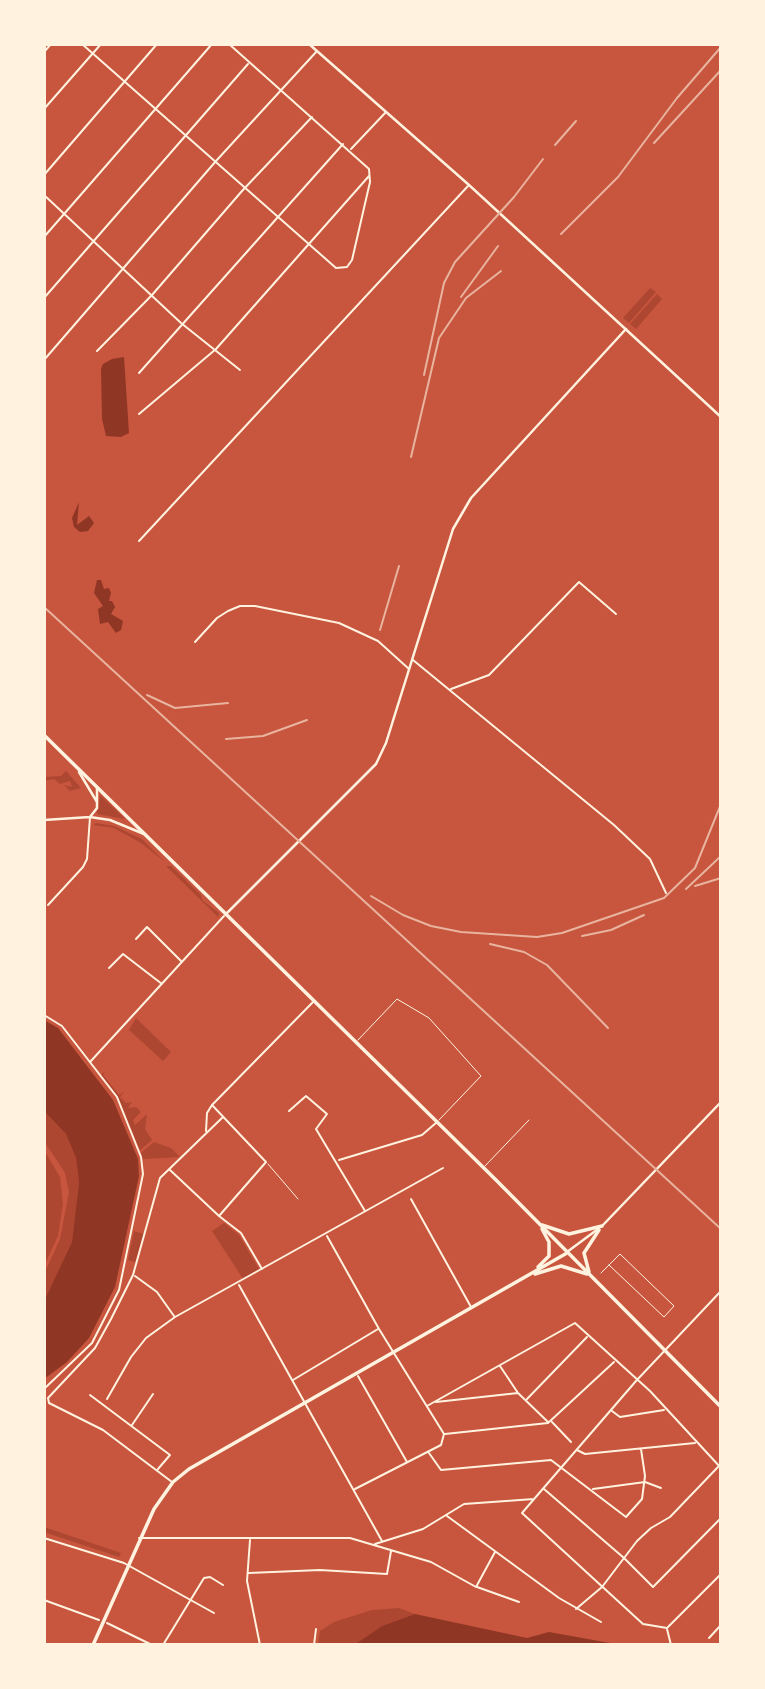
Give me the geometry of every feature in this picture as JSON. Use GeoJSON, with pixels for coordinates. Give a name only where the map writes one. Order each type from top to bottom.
{"type":"FeatureCollection","features":[{"type":"Feature","properties":{"kind":"main road"},"geometry":{"type":"LineString","coordinates":[[44,735],[483,1167],[721,1407]]}},
{"type":"Feature","properties":{"kind":"main road"},"geometry":{"type":"LineString","coordinates":[[536,1220],[569,1234],[601,1226]]}},
{"type":"Feature","properties":{"kind":"main road"},"geometry":{"type":"LineString","coordinates":[[530,1275],[549,1256],[549,1242],[536,1220]]}},
{"type":"Feature","properties":{"kind":"main road"},"geometry":{"type":"LineString","coordinates":[[594,1278],[586,1265],[584,1253],[601,1226]]}},
{"type":"Feature","properties":{"kind":"main road"},"geometry":{"type":"LineString","coordinates":[[93,1645],[139,1538],[173,1482],[192,1467],[304,1401],[567,1252]]}},
{"type":"Feature","properties":{"kind":"main road"},"geometry":{"type":"LineString","coordinates":[[530,1275],[561,1266],[577,1269],[594,1278]]}},
{"type":"Feature","properties":{"kind":"street"},"geometry":{"type":"LineString","coordinates":[[44,51],[51,44]]}},
{"type":"Feature","properties":{"kind":"street"},"geometry":{"type":"LineString","coordinates":[[82,44],[336,268],[347,267],[352,260],[371,175],[367,165],[229,44]]}},
{"type":"Feature","properties":{"kind":"street"},"geometry":{"type":"LineString","coordinates":[[44,108],[101,44]]}},
{"type":"Feature","properties":{"kind":"street"},"geometry":{"type":"LineString","coordinates":[[44,175],[157,44]]}},
{"type":"Feature","properties":{"kind":"street"},"geometry":{"type":"LineString","coordinates":[[44,237],[212,44]]}},
{"type":"Feature","properties":{"kind":"street"},"geometry":{"type":"LineString","coordinates":[[309,44],[469,185],[721,418]]}},
{"type":"Feature","properties":{"kind":"street"},"geometry":{"type":"LineString","coordinates":[[44,360],[216,161],[317,51]]}},
{"type":"Feature","properties":{"kind":"street"},"geometry":{"type":"LineString","coordinates":[[44,298],[249,62]]}},
{"type":"Feature","properties":{"kind":"street"},"geometry":{"type":"LineString","coordinates":[[350,150],[386,111]]}},
{"type":"Feature","properties":{"kind":"street"},"geometry":{"type":"LineString","coordinates":[[97,351],[152,295],[246,187],[312,117]]}},
{"type":"Feature","properties":{"kind":"street"},"geometry":{"type":"LineString","coordinates":[[139,373],[343,144]]}},
{"type":"Feature","properties":{"kind":"street"},"geometry":{"type":"LineString","coordinates":[[139,414],[214,350],[371,175]]}},
{"type":"Feature","properties":{"kind":"street"},"geometry":{"type":"LineString","coordinates":[[139,541],[469,185]]}},
{"type":"Feature","properties":{"kind":"street"},"geometry":{"type":"LineString","coordinates":[[44,195],[181,323],[240,370]]}},
{"type":"Feature","properties":{"kind":"street"},"geometry":{"type":"LineString","coordinates":[[90,1062],[226,914],[376,764],[386,743],[453,529],[471,498],[626,328]]}},
{"type":"Feature","properties":{"kind":"street"},"geometry":{"type":"LineString","coordinates":[[449,690],[489,675],[579,582],[617,614]]}},
{"type":"Feature","properties":{"kind":"street"},"geometry":{"type":"LineString","coordinates":[[195,642],[228,611],[240,606],[256,606],[339,623],[378,641],[410,669]]}},
{"type":"Feature","properties":{"kind":"street"},"geometry":{"type":"LineString","coordinates":[[413,660],[614,825],[650,859],[666,893]]}},
{"type":"Feature","properties":{"kind":"street"},"geometry":{"type":"LineString","coordinates":[[73,763],[97,802]]}},
{"type":"Feature","properties":{"kind":"street"},"geometry":{"type":"LineString","coordinates":[[48,905],[83,867],[87,859],[90,817],[97,802],[97,786]]}},
{"type":"Feature","properties":{"kind":"street"},"geometry":{"type":"LineString","coordinates":[[44,820],[90,817],[110,820],[144,834]]}},
{"type":"Feature","properties":{"kind":"street"},"geometry":{"type":"LineString","coordinates":[[136,939],[147,927],[183,963]]}},
{"type":"Feature","properties":{"kind":"street"},"geometry":{"type":"LineString","coordinates":[[109,968],[123,954],[163,985]]}},
{"type":"Feature","properties":{"kind":"street"},"geometry":{"type":"LineString","coordinates":[[207,1132],[207,1112],[212,1105],[314,1001]]}},
{"type":"Feature","properties":{"kind":"street"},"geometry":{"type":"LineString","coordinates":[[44,1015],[62,1026],[119,1100],[141,1157],[143,1174],[119,1290],[92,1343],[44,1389]]}},
{"type":"Feature","properties":{"kind":"street"},"geometry":{"type":"LineString","coordinates":[[289,1111],[306,1096],[327,1114],[316,1128],[366,1212]]}},
{"type":"Feature","properties":{"kind":"street"},"geometry":{"type":"LineString","coordinates":[[567,1252],[601,1226],[721,1102]]}},
{"type":"Feature","properties":{"kind":"street"},"geometry":{"type":"LineString","coordinates":[[212,1105],[266,1162],[219,1216]]}},
{"type":"Feature","properties":{"kind":"street"},"geometry":{"type":"LineString","coordinates":[[48,1403],[51,1392],[95,1348],[133,1275],[160,1178],[223,1117]]}},
{"type":"Feature","properties":{"kind":"street"},"geometry":{"type":"LineString","coordinates":[[338,1161],[352,1154],[422,1135],[437,1122]]}},
{"type":"Feature","properties":{"kind":"street"},"geometry":{"type":"LineString","coordinates":[[107,1399],[131,1357],[146,1338],[175,1317],[443,1168]]}},
{"type":"Feature","properties":{"kind":"street"},"geometry":{"type":"LineString","coordinates":[[169,1169],[241,1233],[263,1270]]}},
{"type":"Feature","properties":{"kind":"street"},"geometry":{"type":"LineString","coordinates":[[411,1199],[472,1308]]}},
{"type":"Feature","properties":{"kind":"street"},"geometry":{"type":"LineString","coordinates":[[326,1234],[379,1329],[444,1434],[441,1445],[355,1489]]}},
{"type":"Feature","properties":{"kind":"street"},"geometry":{"type":"LineString","coordinates":[[133,1275],[157,1292],[175,1317]]}},
{"type":"Feature","properties":{"kind":"street"},"geometry":{"type":"LineString","coordinates":[[238,1284],[382,1541]]}},
{"type":"Feature","properties":{"kind":"street"},"geometry":{"type":"LineString","coordinates":[[667,1628],[643,1624],[522,1513],[636,1381],[721,1291]]}},
{"type":"Feature","properties":{"kind":"street"},"geometry":{"type":"LineString","coordinates":[[427,1406],[575,1323],[649,1391],[720,1467],[670,1517],[644,1534],[602,1587],[576,1609]]}},
{"type":"Feature","properties":{"kind":"street"},"geometry":{"type":"LineString","coordinates":[[292,1381],[379,1329]]}},
{"type":"Feature","properties":{"kind":"street"},"geometry":{"type":"LineString","coordinates":[[527,1399],[589,1336]]}},
{"type":"Feature","properties":{"kind":"street"},"geometry":{"type":"LineString","coordinates":[[444,1434],[550,1422],[615,1362]]}},
{"type":"Feature","properties":{"kind":"street"},"geometry":{"type":"LineString","coordinates":[[500,1365],[518,1393],[571,1442]]}},
{"type":"Feature","properties":{"kind":"street"},"geometry":{"type":"LineString","coordinates":[[356,1372],[408,1463]]}},
{"type":"Feature","properties":{"kind":"street"},"geometry":{"type":"LineString","coordinates":[[434,1402],[518,1393]]}},
{"type":"Feature","properties":{"kind":"street"},"geometry":{"type":"LineString","coordinates":[[132,1425],[153,1394]]}},
{"type":"Feature","properties":{"kind":"street"},"geometry":{"type":"LineString","coordinates":[[90,1395],[170,1455],[157,1470]]}},
{"type":"Feature","properties":{"kind":"street"},"geometry":{"type":"LineString","coordinates":[[44,1400],[103,1430],[173,1482]]}},
{"type":"Feature","properties":{"kind":"street"},"geometry":{"type":"LineString","coordinates":[[611,1410],[620,1417],[664,1410]]}},
{"type":"Feature","properties":{"kind":"street"},"geometry":{"type":"LineString","coordinates":[[577,1450],[585,1454],[696,1443]]}},
{"type":"Feature","properties":{"kind":"street"},"geometry":{"type":"LineString","coordinates":[[428,1452],[441,1470],[544,1460],[562,1465],[623,1516],[629,1515],[642,1499],[645,1482],[641,1449]]}},
{"type":"Feature","properties":{"kind":"street"},"geometry":{"type":"LineString","coordinates":[[592,1489],[645,1482],[661,1488]]}},
{"type":"Feature","properties":{"kind":"street"},"geometry":{"type":"LineString","coordinates":[[543,1488],[624,1558],[653,1587],[721,1518]]}},
{"type":"Feature","properties":{"kind":"street"},"geometry":{"type":"LineString","coordinates":[[374,1544],[423,1529],[464,1504],[534,1499]]}},
{"type":"Feature","properties":{"kind":"street"},"geometry":{"type":"LineString","coordinates":[[447,1516],[576,1609],[601,1622]]}},
{"type":"Feature","properties":{"kind":"street"},"geometry":{"type":"LineString","coordinates":[[44,1538],[128,1565],[214,1613]]}},
{"type":"Feature","properties":{"kind":"street"},"geometry":{"type":"LineString","coordinates":[[139,1538],[350,1538],[431,1562],[485,1593],[519,1602]]}},
{"type":"Feature","properties":{"kind":"street"},"geometry":{"type":"LineString","coordinates":[[250,1539],[249,1604],[260,1645]]}},
{"type":"Feature","properties":{"kind":"street"},"geometry":{"type":"LineString","coordinates":[[248,1573],[320,1570],[387,1574],[391,1550]]}},
{"type":"Feature","properties":{"kind":"street"},"geometry":{"type":"LineString","coordinates":[[476,1587],[495,1552]]}},
{"type":"Feature","properties":{"kind":"street"},"geometry":{"type":"LineString","coordinates":[[667,1628],[721,1574]]}},
{"type":"Feature","properties":{"kind":"street"},"geometry":{"type":"LineString","coordinates":[[163,1645],[191,1598],[208,1576],[223,1585]]}},
{"type":"Feature","properties":{"kind":"street"},"geometry":{"type":"LineString","coordinates":[[44,1600],[99,1620]]}},
{"type":"Feature","properties":{"kind":"street"},"geometry":{"type":"LineString","coordinates":[[107,1623],[152,1645]]}},
{"type":"Feature","properties":{"kind":"street"},"geometry":{"type":"LineString","coordinates":[[709,1638],[721,1625]]}},
{"type":"Feature","properties":{"kind":"street"},"geometry":{"type":"LineString","coordinates":[[667,1628],[671,1645]]}},
{"type":"Feature","properties":{"kind":"street"},"geometry":{"type":"LineString","coordinates":[[314,1645],[316,1629]]}},
{"type":"Feature","properties":{"kind":"lane"},"geometry":{"type":"LineString","coordinates":[[356,1042],[397,999],[417,1008],[429,1018],[481,1076],[437,1122]]}},
{"type":"Feature","properties":{"kind":"lane"},"geometry":{"type":"LineString","coordinates":[[483,1167],[529,1120]]}},
{"type":"Feature","properties":{"kind":"lane"},"geometry":{"type":"LineString","coordinates":[[266,1162],[298,1199]]}},
{"type":"Feature","properties":{"kind":"lane"},"geometry":{"type":"LineString","coordinates":[[601,1273],[609,1265],[620,1254],[674,1306],[664,1317],[609,1265]]}},
{"type":"Feature","properties":{"kind":"shaded area"},"geometry":{"type":"Polygon","coordinates":[[[650,288],[656,292],[629,323],[623,318],[650,288]]]}},
{"type":"Feature","properties":{"kind":"shaded area"},"geometry":{"type":"Polygon","coordinates":[[[657,294],[662,299],[636,329],[630,324],[657,294]]]}},
{"type":"Feature","properties":{"kind":"shaded area"},"geometry":{"type":"Polygon","coordinates":[[[124,357],[129,433],[121,437],[106,436],[102,419],[101,369],[103,364],[112,359],[124,357]]]}},
{"type":"Feature","properties":{"kind":"shaded area"},"geometry":{"type":"Polygon","coordinates":[[[79,502],[77,525],[89,516],[94,523],[88,531],[80,532],[74,527],[72,518],[79,502]]]}},
{"type":"Feature","properties":{"kind":"shaded area"},"geometry":{"type":"Polygon","coordinates":[[[97,580],[101,580],[104,589],[109,588],[109,601],[112,601],[115,607],[111,614],[123,621],[121,630],[116,633],[108,622],[100,624],[98,609],[103,606],[94,593],[97,580]]]}},
{"type":"Feature","properties":{"kind":"shaded area"},"geometry":{"type":"Polygon","coordinates":[[[66,771],[81,788],[70,791],[64,785],[72,787],[70,781],[60,784],[54,779],[44,781],[44,777],[61,776],[66,771]]]}},
{"type":"Feature","properties":{"kind":"shaded area"},"geometry":{"type":"Polygon","coordinates":[[[100,795],[125,819],[97,814],[100,795]]]}},
{"type":"Feature","properties":{"kind":"shaded area"},"geometry":{"type":"Polygon","coordinates":[[[96,823],[114,826],[142,839],[165,862],[141,843],[114,828],[93,825],[96,823]]]}},
{"type":"Feature","properties":{"kind":"shaded area"},"geometry":{"type":"Polygon","coordinates":[[[166,866],[171,866],[201,895],[202,900],[219,913],[218,917],[166,866]]]}},
{"type":"Feature","properties":{"kind":"shaded area"},"geometry":{"type":"Polygon","coordinates":[[[136,1018],[171,1052],[163,1061],[129,1030],[136,1018]]]}},
{"type":"Feature","properties":{"kind":"shaded area"},"geometry":{"type":"Polygon","coordinates":[[[44,1020],[58,1028],[113,1100],[138,1159],[139,1176],[115,1287],[89,1338],[67,1362],[44,1379],[44,1301],[72,1242],[79,1182],[76,1158],[66,1134],[44,1111],[44,1020]]]}},
{"type":"Feature","properties":{"kind":"shaded area"},"geometry":{"type":"Polygon","coordinates":[[[105,1071],[103,1075],[119,1095],[124,1092],[120,1097],[126,1103],[132,1102],[128,1108],[136,1107],[141,1112],[133,1120],[135,1125],[147,1114],[145,1129],[152,1140],[140,1150],[117,1095],[101,1075],[105,1071]]]}},
{"type":"Feature","properties":{"kind":"shaded area"},"geometry":{"type":"Polygon","coordinates":[[[44,1111],[66,1134],[76,1158],[79,1182],[72,1242],[44,1301],[44,1274],[60,1239],[69,1192],[65,1173],[44,1141],[44,1111]]]}},
{"type":"Feature","properties":{"kind":"shaded area"},"geometry":{"type":"Polygon","coordinates":[[[154,1142],[171,1148],[180,1157],[143,1159],[141,1153],[154,1142]]]}},
{"type":"Feature","properties":{"kind":"shaded area"},"geometry":{"type":"Polygon","coordinates":[[[44,1150],[60,1177],[63,1204],[58,1236],[44,1266],[44,1150]]]}},
{"type":"Feature","properties":{"kind":"shaded area"},"geometry":{"type":"Polygon","coordinates":[[[224,1223],[239,1235],[259,1269],[243,1279],[212,1231],[224,1223]]]}},
{"type":"Feature","properties":{"kind":"shaded area"},"geometry":{"type":"Polygon","coordinates":[[[134,1231],[144,1234],[135,1262],[128,1260],[134,1231]]]}},
{"type":"Feature","properties":{"kind":"shaded area"},"geometry":{"type":"Polygon","coordinates":[[[44,1527],[121,1553],[119,1557],[44,1532],[44,1527]]]}},
{"type":"Feature","properties":{"kind":"shaded area"},"geometry":{"type":"Polygon","coordinates":[[[399,1608],[415,1614],[382,1626],[354,1645],[318,1645],[320,1631],[334,1622],[372,1610],[399,1608]]]}},
{"type":"Feature","properties":{"kind":"shaded area"},"geometry":{"type":"Polygon","coordinates":[[[415,1614],[527,1638],[549,1632],[621,1645],[354,1645],[382,1626],[415,1614]]]}},
{"type":"Feature","properties":{"kind":"railway"},"geometry":{"type":"LineString","coordinates":[[561,234],[618,177],[677,98],[721,47]]}},
{"type":"Feature","properties":{"kind":"railway"},"geometry":{"type":"LineString","coordinates":[[654,143],[721,70]]}},
{"type":"Feature","properties":{"kind":"railway"},"geometry":{"type":"LineString","coordinates":[[555,145],[576,121]]}},
{"type":"Feature","properties":{"kind":"railway"},"geometry":{"type":"LineString","coordinates":[[424,375],[444,283],[455,262],[514,197],[543,159]]}},
{"type":"Feature","properties":{"kind":"railway"},"geometry":{"type":"LineString","coordinates":[[461,297],[498,246]]}},
{"type":"Feature","properties":{"kind":"railway"},"geometry":{"type":"LineString","coordinates":[[411,457],[439,338],[466,298],[501,271]]}},
{"type":"Feature","properties":{"kind":"railway"},"geometry":{"type":"LineString","coordinates":[[380,630],[399,566]]}},
{"type":"Feature","properties":{"kind":"railway"},"geometry":{"type":"LineString","coordinates":[[44,607],[721,1229]]}},
{"type":"Feature","properties":{"kind":"railway"},"geometry":{"type":"LineString","coordinates":[[147,695],[175,708],[228,703]]}},
{"type":"Feature","properties":{"kind":"railway"},"geometry":{"type":"LineString","coordinates":[[226,739],[263,736],[307,720]]}},
{"type":"Feature","properties":{"kind":"railway"},"geometry":{"type":"LineString","coordinates":[[371,896],[403,915],[431,926],[461,932],[537,937],[562,933],[664,898],[695,868],[721,804]]}},
{"type":"Feature","properties":{"kind":"railway"},"geometry":{"type":"LineString","coordinates":[[686,889],[721,856]]}},
{"type":"Feature","properties":{"kind":"railway"},"geometry":{"type":"LineString","coordinates":[[695,886],[721,878]]}},
{"type":"Feature","properties":{"kind":"railway"},"geometry":{"type":"LineString","coordinates":[[582,936],[611,930],[644,915]]}},
{"type":"Feature","properties":{"kind":"railway"},"geometry":{"type":"LineString","coordinates":[[490,944],[524,952],[547,965],[608,1028]]}}]}
